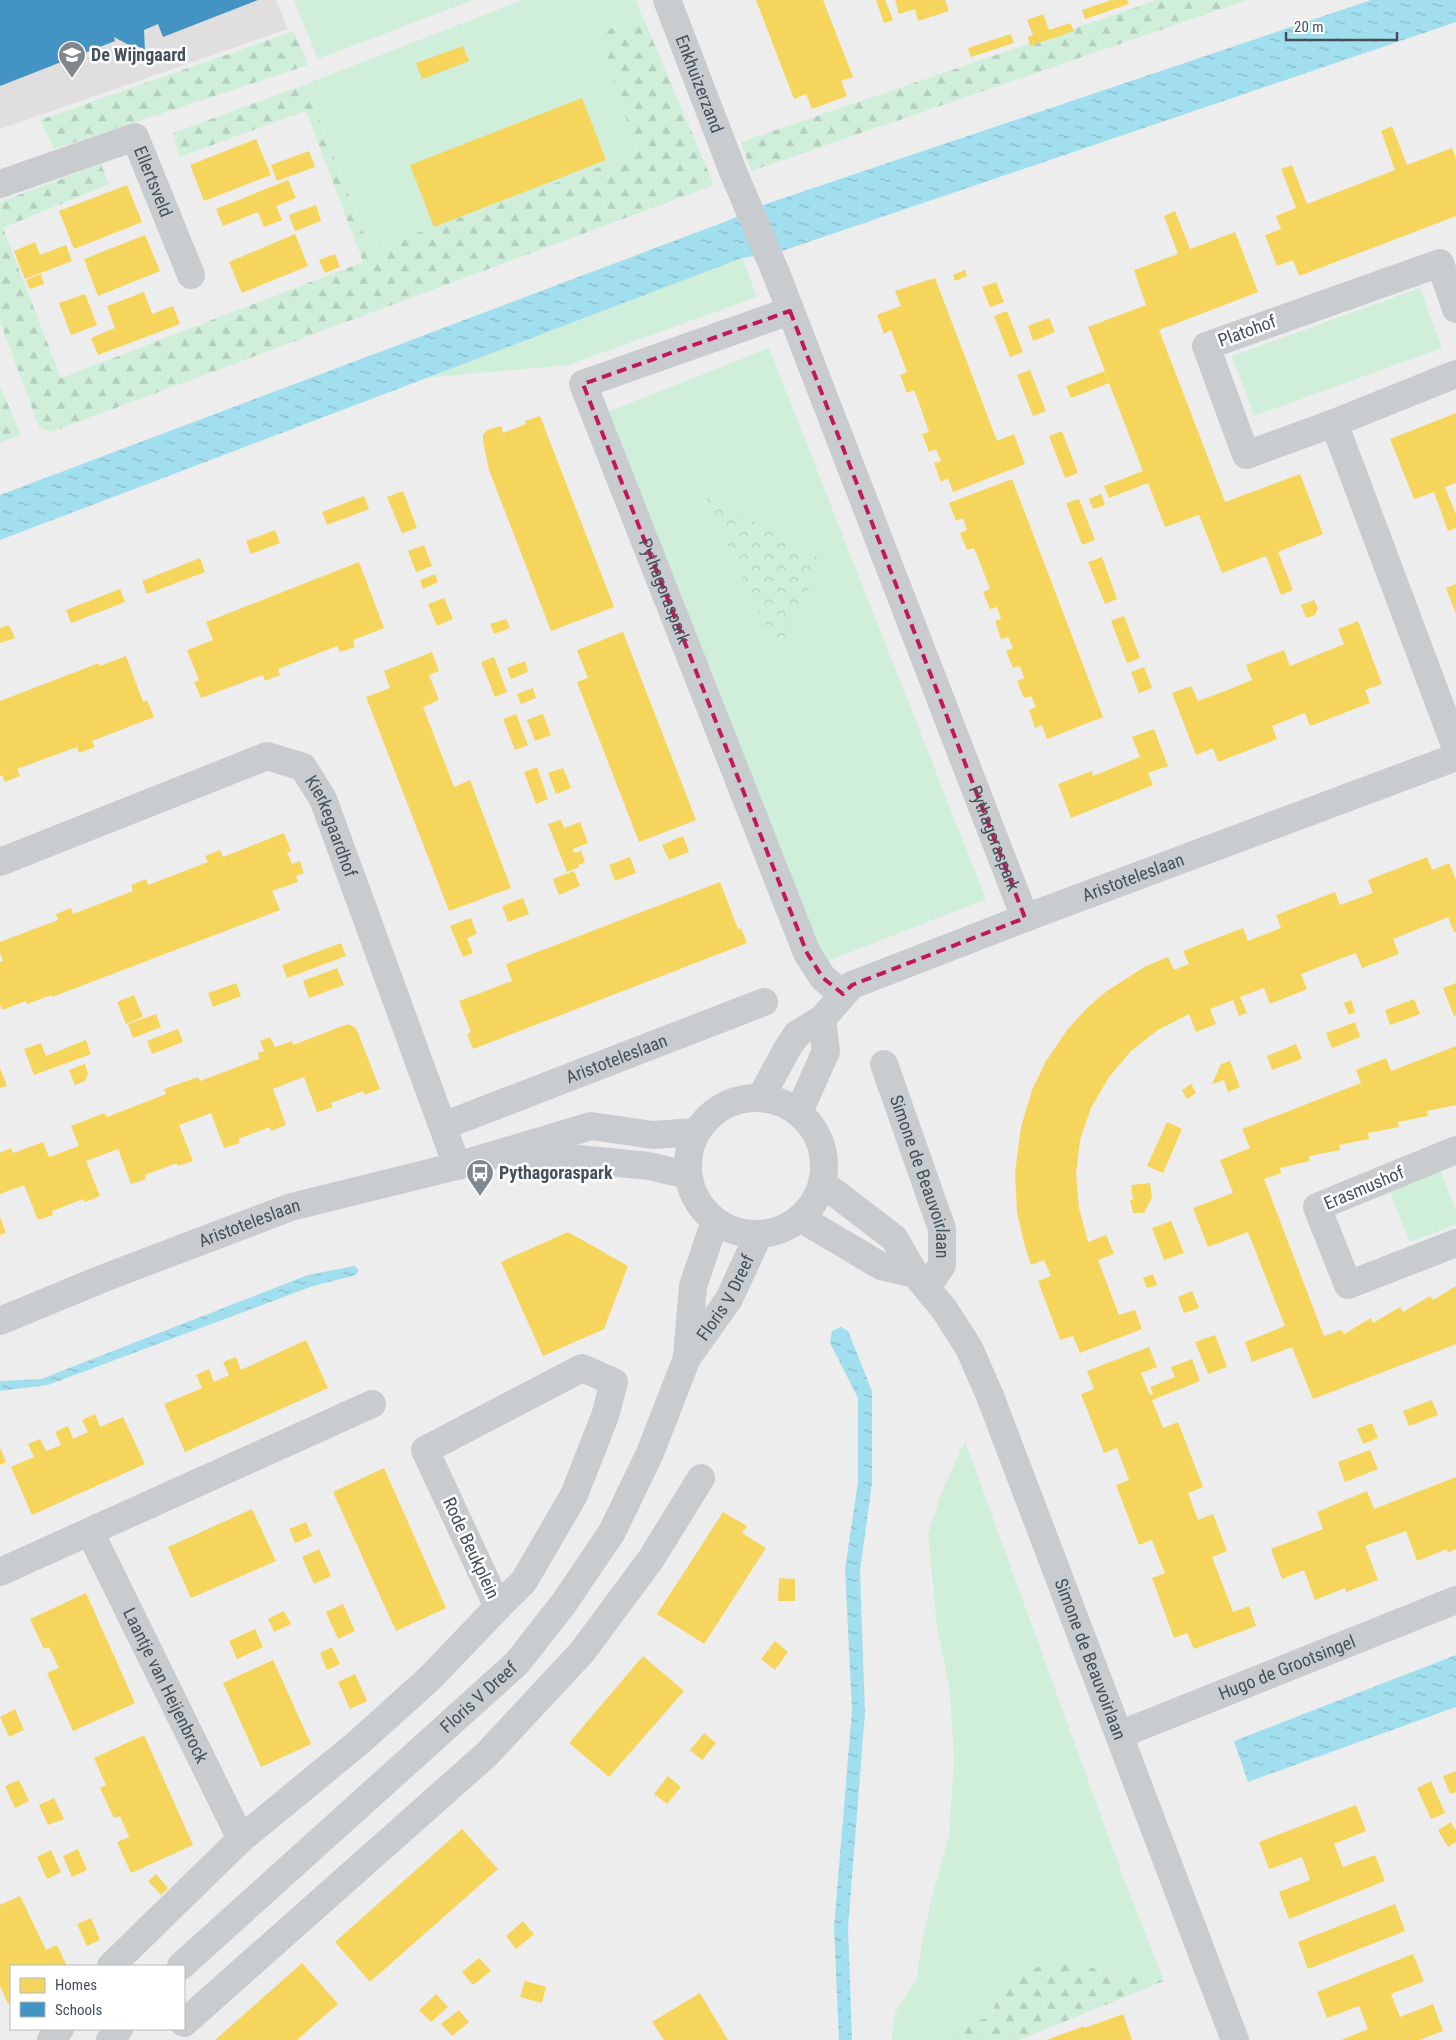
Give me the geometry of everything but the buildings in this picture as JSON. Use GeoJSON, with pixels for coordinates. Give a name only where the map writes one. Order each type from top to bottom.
{"type":"FeatureCollection","features":[{"type":"Feature","properties":{"kind":"street","name":"Enkhuizerzand"},"geometry":{"type":"LineString","coordinates":[[667,0],[732,169]]}},
{"type":"Feature","properties":{"kind":"street","name":"Ellertsveld"},"geometry":{"type":"LineString","coordinates":[[0,184],[135,137],[191,275]]}},
{"type":"Feature","properties":{"kind":"street","name":"Pythagoraspark"},"geometry":{"type":"LineString","coordinates":[[732,169],[776,273],[916,631],[1025,918]]}},
{"type":"Feature","properties":{"kind":"street","name":"Platohof"},"geometry":{"type":"LineString","coordinates":[[1456,309],[1440,263],[1206,346],[1246,455],[1334,423],[1456,374]]}},
{"type":"Feature","properties":{"kind":"street","name":"Pythagoraspark"},"geometry":{"type":"LineString","coordinates":[[790,310],[583,384],[807,954],[824,978],[842,994]]}},
{"type":"Feature","properties":{"kind":"street"},"geometry":{"type":"LineString","coordinates":[[1334,423],[1456,748]]}},
{"type":"Feature","properties":{"kind":"street","name":"Kierkegaardhof"},"geometry":{"type":"LineString","coordinates":[[0,862],[267,756],[303,766],[324,799],[457,1166]]}},
{"type":"Feature","properties":{"kind":"street","name":"Aristoteleslaan"},"geometry":{"type":"LineString","coordinates":[[762,1097],[797,1034],[822,1019],[842,994],[852,985],[1025,918],[1456,757]]}},
{"type":"Feature","properties":{"kind":"street","name":"Aristoteleslaan"},"geometry":{"type":"LineString","coordinates":[[443,1126],[764,1002]]}},
{"type":"Feature","properties":{"kind":"street"},"geometry":{"type":"LineString","coordinates":[[799,1112],[826,1051],[822,1019]]}},
{"type":"Feature","properties":{"kind":"street","name":"Simone de Beauvoirlaan"},"geometry":{"type":"LineString","coordinates":[[884,1064],[942,1230],[942,1265],[921,1281]]}},
{"type":"Feature","properties":{"kind":"street"},"geometry":{"type":"LineString","coordinates":[[762,1097],[781,1102],[799,1112],[808,1121],[821,1144],[824,1163],[822,1183],[814,1202],[800,1218],[781,1230],[758,1234],[736,1231],[715,1221],[696,1201],[687,1175],[688,1152],[695,1132],[707,1117],[723,1105],[742,1098],[762,1097]]}},
{"type":"Feature","properties":{"kind":"street","name":"Aristoteleslaan"},"geometry":{"type":"LineString","coordinates":[[0,1321],[104,1278],[292,1206],[457,1166],[591,1126],[653,1134],[695,1132]]}},
{"type":"Feature","properties":{"kind":"street","name":"Erasmushof"},"geometry":{"type":"LineString","coordinates":[[1456,1150],[1317,1207],[1348,1285],[1456,1243]]}},
{"type":"Feature","properties":{"kind":"street","name":"Aristoteleslaan"},"geometry":{"type":"LineString","coordinates":[[507,1152],[649,1166],[687,1175]]}},
{"type":"Feature","properties":{"kind":"street","name":"Simone de Beauvoirlaan"},"geometry":{"type":"LineString","coordinates":[[822,1183],[894,1238],[921,1281],[944,1309],[969,1348],[990,1396],[1235,2040]]}},
{"type":"Feature","properties":{"kind":"street","name":"Simone de Beauvoirlaan"},"geometry":{"type":"LineString","coordinates":[[800,1218],[881,1266],[921,1281]]}},
{"type":"Feature","properties":{"kind":"street","name":"Floris V Dreef"},"geometry":{"type":"LineString","coordinates":[[687,1358],[693,1286],[715,1221]]}},
{"type":"Feature","properties":{"kind":"street","name":"Floris V Dreef"},"geometry":{"type":"LineString","coordinates":[[182,1965],[517,1663],[564,1603],[612,1532],[650,1453],[687,1358],[729,1299],[758,1234]]}},
{"type":"Feature","properties":{"kind":"street","name":"Rode Beukplein"},"geometry":{"type":"LineString","coordinates":[[582,1368],[614,1382],[605,1416],[574,1495],[524,1581],[498,1607],[425,1450],[582,1368]]}},
{"type":"Feature","properties":{"kind":"street"},"geometry":{"type":"LineString","coordinates":[[0,1572],[372,1404]]}},
{"type":"Feature","properties":{"kind":"street"},"geometry":{"type":"LineString","coordinates":[[185,2022],[487,1754],[582,1652],[650,1558],[701,1478]]}},
{"type":"Feature","properties":{"kind":"street","name":"Laantje van Heijenbrock"},"geometry":{"type":"LineString","coordinates":[[90,1532],[241,1839]]}},
{"type":"Feature","properties":{"kind":"street","name":"Hugo de Grootsingel"},"geometry":{"type":"LineString","coordinates":[[1119,1735],[1456,1600]]}},
{"type":"Feature","properties":{"kind":"street"},"geometry":{"type":"LineString","coordinates":[[112,1965],[241,1839],[359,1742],[430,1678],[498,1607]]}},
{"type":"Feature","properties":{"kind":"street"},"geometry":{"type":"LineString","coordinates":[[51,2040],[59,2030]]}},
{"type":"Feature","properties":{"kind":"street"},"geometry":{"type":"LineString","coordinates":[[110,2040],[118,2030]]}},
{"type":"Feature","properties":{"kind":"street"},"geometry":{"type":"LineString","coordinates":[[168,2040],[177,2030]]}},
{"type":"Feature","properties":{"kind":"highlighted area"},"geometry":{"type":"Polygon","coordinates":[[[790,311],[1025,918],[852,985],[843,994],[823,978],[807,953],[583,384],[790,311]]]}},
{"type":"Feature","properties":{"kind":"shaded area","name":"De Wijngaard"},"geometry":{"type":"Polygon","coordinates":[[[0,0],[276,0],[288,29],[0,129],[0,0]]]}},
{"type":"Feature","properties":{"kind":"green space"},"geometry":{"type":"Polygon","coordinates":[[[294,0],[473,0],[318,59],[294,0]]]}},
{"type":"Feature","properties":{"kind":"green space"},"geometry":{"type":"Polygon","coordinates":[[[522,0],[636,0],[642,15],[597,34],[638,153],[370,250],[306,84],[522,0]]]}},
{"type":"Feature","properties":{"kind":"green space"},"geometry":{"type":"Polygon","coordinates":[[[1157,0],[1247,0],[751,171],[741,142],[1157,0]]]}},
{"type":"Feature","properties":{"kind":"green space"},"geometry":{"type":"Polygon","coordinates":[[[642,15],[714,185],[51,432],[39,427],[0,322],[0,202],[101,164],[109,184],[3,228],[61,378],[363,262],[306,111],[179,157],[173,133],[306,84],[370,250],[638,153],[597,34],[642,15]]]}},
{"type":"Feature","properties":{"kind":"green space"},"geometry":{"type":"Polygon","coordinates":[[[294,31],[308,65],[54,149],[40,120],[294,31]]]}},
{"type":"Feature","properties":{"kind":"green space"},"geometry":{"type":"Polygon","coordinates":[[[742,258],[757,297],[568,365],[425,378],[742,258]]]}},
{"type":"Feature","properties":{"kind":"green space"},"geometry":{"type":"Polygon","coordinates":[[[1420,288],[1442,348],[1254,416],[1232,356],[1420,288]]]}},
{"type":"Feature","properties":{"kind":"green space"},"geometry":{"type":"Polygon","coordinates":[[[769,348],[986,899],[823,963],[605,413],[769,348]]]}},
{"type":"Feature","properties":{"kind":"green space"},"geometry":{"type":"Polygon","coordinates":[[[0,386],[21,435],[0,443],[0,386]]]}},
{"type":"Feature","properties":{"kind":"green space"},"geometry":{"type":"Polygon","coordinates":[[[703,492],[824,560],[777,651],[703,492]]]}},
{"type":"Feature","properties":{"kind":"green space"},"geometry":{"type":"Polygon","coordinates":[[[1440,1170],[1456,1210],[1456,1224],[1410,1242],[1389,1190],[1440,1170]]]}},
{"type":"Feature","properties":{"kind":"green space"},"geometry":{"type":"Polygon","coordinates":[[[965,1441],[1121,1871],[1164,1981],[1064,1963],[996,2000],[991,2016],[943,2034],[940,2040],[891,2040],[895,2013],[916,1980],[933,1892],[949,1836],[954,1761],[950,1691],[937,1627],[928,1534],[943,1489],[965,1441]]]}},
{"type":"Feature","properties":{"kind":"green space"},"geometry":{"type":"Polygon","coordinates":[[[1064,1963],[1164,1981],[1019,2040],[940,2040],[943,2034],[991,2016],[1000,1991],[1005,1983],[1017,1974],[1033,1968],[1064,1963]]]}},
{"type":"Feature","properties":{"kind":"water"},"geometry":{"type":"Polygon","coordinates":[[[1371,0],[1456,0],[1456,22],[779,252],[742,258],[0,540],[0,495],[727,221],[763,205],[1371,0]]]}},
{"type":"Feature","properties":{"kind":"water"},"geometry":{"type":"Polygon","coordinates":[[[354,1266],[359,1270],[356,1275],[310,1287],[48,1385],[0,1391],[0,1381],[41,1379],[308,1275],[354,1266]]]}},
{"type":"Feature","properties":{"kind":"water"},"geometry":{"type":"Polygon","coordinates":[[[841,1327],[848,1331],[872,1391],[872,1483],[860,1571],[865,1713],[848,1928],[852,2040],[839,2040],[834,1927],[852,1710],[845,1569],[858,1482],[858,1398],[830,1343],[832,1331],[841,1327]]]}},
{"type":"Feature","properties":{"kind":"water"},"geometry":{"type":"Polygon","coordinates":[[[1456,1655],[1456,1707],[1248,1782],[1234,1741],[1456,1655]]]}},
{"type":"Feature","properties":{"kind":"place","name":"De Wijngaard"},"geometry":{"type":"Point","coordinates":[72,79]}},
{"type":"Feature","properties":{"kind":"place","name":"Pythagoraspark"},"geometry":{"type":"Point","coordinates":[480,1197]}}]}
